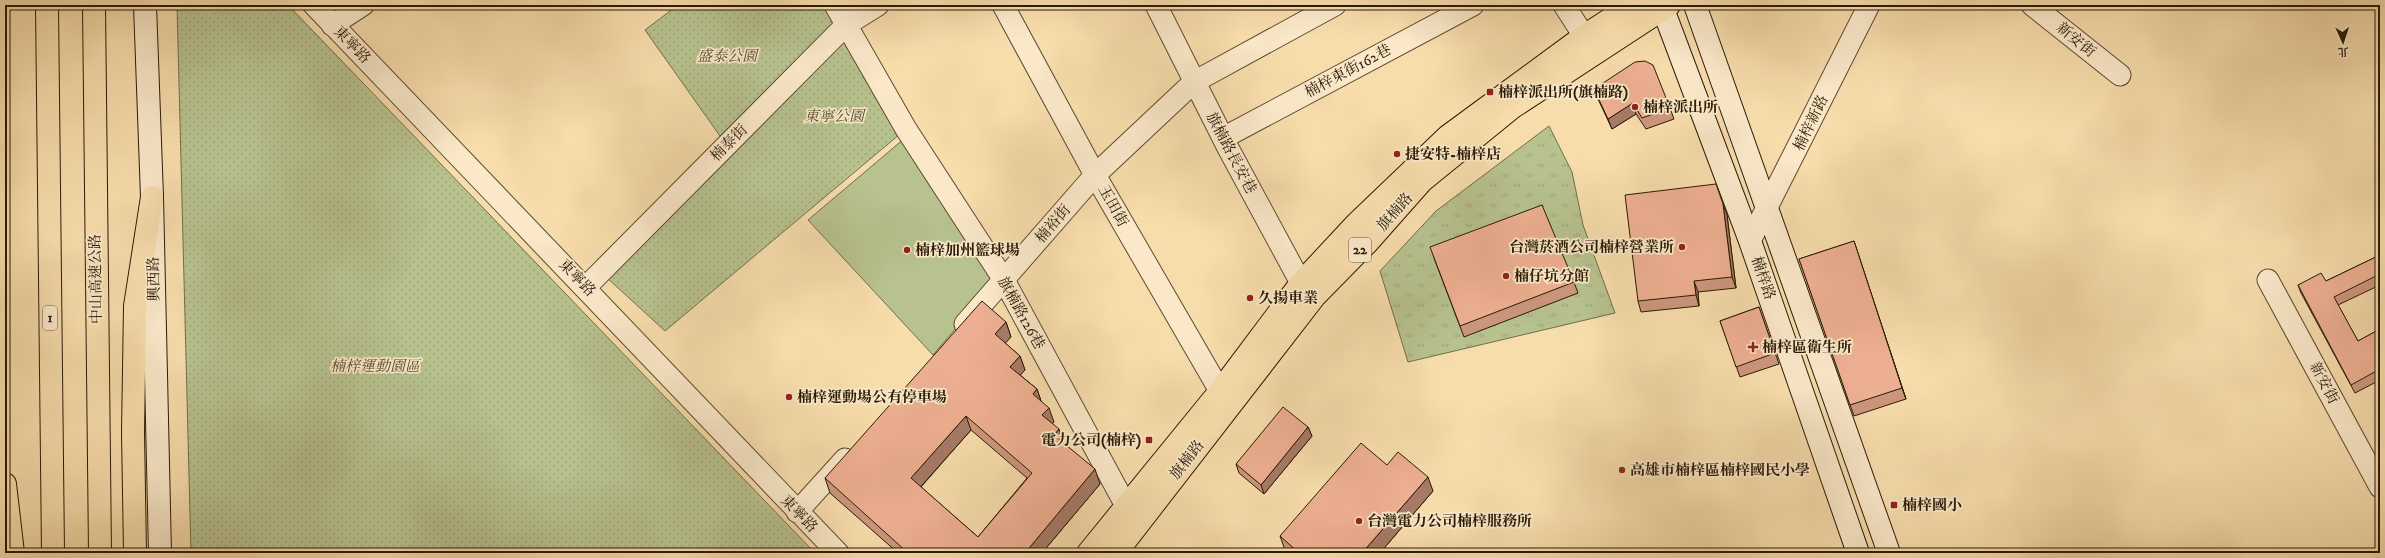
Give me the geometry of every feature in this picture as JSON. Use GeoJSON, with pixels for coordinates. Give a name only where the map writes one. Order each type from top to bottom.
{"type":"FeatureCollection","features":[{"type":"Feature","properties":{"kind":"main road","name":"1"},"geometry":{"type":"LineString","coordinates":[[47,5],[46,83],[54,553]]}},
{"type":"Feature","properties":{"kind":"main road","name":"中山高速公路"},"geometry":{"type":"LineString","coordinates":[[94,5],[93,84],[100,553]]}},
{"type":"Feature","properties":{"kind":"main road","name":"旗楠路"},"geometry":{"type":"LineString","coordinates":[[1116,553],[1226,396],[1308,290],[1356,224],[1448,136],[1584,36],[1632,5]]}},
{"type":"Feature","properties":{"kind":"main road","name":"旗楠路"},"geometry":{"type":"LineString","coordinates":[[1308,290],[1368,242],[1422,181],[1513,107],[1666,6]]}},
{"type":"Feature","properties":{"kind":"main road"},"geometry":{"type":"LineString","coordinates":[[135,553],[133,432],[135,306],[152,196]]}},
{"type":"Feature","properties":{"kind":"main road","name":"旗楠路"},"geometry":{"type":"LineString","coordinates":[[1088,553],[1125,504],[1226,396]]}},
{"type":"Feature","properties":{"kind":"main road"},"geometry":{"type":"LineString","coordinates":[[5,484],[13,553]]}},
{"type":"Feature","properties":{"kind":"street","name":"興西路"},"geometry":{"type":"LineString","coordinates":[[145,5],[152,196],[160,553]]}},
{"type":"Feature","properties":{"kind":"street","name":"東寧路"},"geometry":{"type":"LineString","coordinates":[[314,5],[586,287],[797,512],[838,553]]}},
{"type":"Feature","properties":{"kind":"street"},"geometry":{"type":"LineString","coordinates":[[332,25],[363,5]]}},
{"type":"Feature","properties":{"kind":"street","name":"旗楠路126巷"},"geometry":{"type":"LineString","coordinates":[[835,5],[906,129],[1004,280],[1125,504],[1140,520]]}},
{"type":"Feature","properties":{"kind":"street","name":"楠泰街"},"geometry":{"type":"LineString","coordinates":[[586,287],[846,25],[878,5]]}},
{"type":"Feature","properties":{"kind":"street","name":"玉田街"},"geometry":{"type":"LineString","coordinates":[[1003,5],[1095,175],[1226,396]]}},
{"type":"Feature","properties":{"kind":"street","name":"旗楠路長安巷"},"geometry":{"type":"LineString","coordinates":[[1156,5],[1223,138],[1308,290]]}},
{"type":"Feature","properties":{"kind":"street","name":"楠裕街"},"geometry":{"type":"LineString","coordinates":[[951,340],[1095,175],[1194,82],[1335,5]]}},
{"type":"Feature","properties":{"kind":"street","name":"楠梓東街162巷"},"geometry":{"type":"LineString","coordinates":[[1223,138],[1473,5]]}},
{"type":"Feature","properties":{"kind":"street"},"geometry":{"type":"LineString","coordinates":[[1564,5],[1584,36]]}},
{"type":"Feature","properties":{"kind":"street","name":"楠梓路"},"geometry":{"type":"LineString","coordinates":[[1695,5],[1767,212],[1889,553]]}},
{"type":"Feature","properties":{"kind":"street","name":"楠梓新路"},"geometry":{"type":"LineString","coordinates":[[1750,241],[1767,212],[1869,5]]}},
{"type":"Feature","properties":{"kind":"street","name":"新安街"},"geometry":{"type":"LineString","coordinates":[[2032,5],[2120,75]]}},
{"type":"Feature","properties":{"kind":"street","name":"楠梓路"},"geometry":{"type":"LineString","coordinates":[[1666,6],[1750,241],[1858,553]]}},
{"type":"Feature","properties":{"kind":"street","name":"新安街"},"geometry":{"type":"LineString","coordinates":[[2268,280],[2380,487]]}},
{"type":"Feature","properties":{"kind":"street"},"geometry":{"type":"LineString","coordinates":[[797,512],[856,447]]}},
{"type":"Feature","properties":{"kind":"green space","name":"楠梓運動園區"},"geometry":{"type":"Polygon","coordinates":[[[177,5],[288,5],[815,553],[191,553],[177,5]]]}},
{"type":"Feature","properties":{"kind":"green space","name":"盛泰公園"},"geometry":{"type":"Polygon","coordinates":[[[678,5],[830,5],[838,20],[720,136],[645,30],[678,5]]]}},
{"type":"Feature","properties":{"kind":"green space","name":"東寧公園"},"geometry":{"type":"Polygon","coordinates":[[[846,25],[906,129],[665,331],[604,275],[846,25]]]}},
{"type":"Feature","properties":{"kind":"green space"},"geometry":{"type":"Polygon","coordinates":[[[1549,126],[1572,172],[1583,225],[1615,313],[1408,362],[1380,271],[1436,211],[1549,126]]]}},
{"type":"Feature","properties":{"kind":"green space","name":"楠梓加州籃球場"},"geometry":{"type":"Polygon","coordinates":[[[905,138],[997,280],[933,355],[808,220],[905,138]]]}},
{"type":"Feature","properties":{"kind":"building","name":"楠梓派出所"},"geometry":{"type":"Polygon","coordinates":[[[1645,61],[1653,65],[1670,108],[1642,118],[1633,103],[1608,119],[1594,89],[1635,62],[1645,61]]]}},
{"type":"Feature","properties":{"kind":"building","name":"台灣菸酒公司楠梓營業所"},"geometry":{"type":"Polygon","coordinates":[[[1716,184],[1723,204],[1732,277],[1694,281],[1696,295],[1638,301],[1625,195],[1716,184]]]}},
{"type":"Feature","properties":{"kind":"building","name":"楠仔坑分館"},"geometry":{"type":"Polygon","coordinates":[[[1542,205],[1574,282],[1460,326],[1430,247],[1542,205]]]}},
{"type":"Feature","properties":{"kind":"building"},"geometry":{"type":"Polygon","coordinates":[[[1854,241],[1902,388],[1850,405],[1799,259],[1854,241]]]}},
{"type":"Feature","properties":{"kind":"building"},"geometry":{"type":"Polygon","coordinates":[[[2380,255],[2380,274],[2334,297],[2358,341],[2380,329],[2380,369],[2351,385],[2298,285],[2321,273],[2326,281],[2380,255]]]}},
{"type":"Feature","properties":{"kind":"building"},"geometry":{"type":"Polygon","coordinates":[[[982,301],[1006,322],[995,334],[1020,356],[1010,367],[1037,389],[1033,394],[1049,408],[1042,415],[1059,429],[1054,435],[1095,469],[1025,553],[908,553],[825,478],[982,301]],[[966,416],[911,478],[978,537],[1032,473],[966,416]]]}},
{"type":"Feature","properties":{"kind":"building","name":"楠梓區衛生所"},"geometry":{"type":"Polygon","coordinates":[[[1759,307],[1775,353],[1736,367],[1720,321],[1759,307]]]}},
{"type":"Feature","properties":{"kind":"building"},"geometry":{"type":"Polygon","coordinates":[[[1283,407],[1308,427],[1261,485],[1236,464],[1283,407]]]}},
{"type":"Feature","properties":{"kind":"building","name":"台灣電力公司楠梓服務所"},"geometry":{"type":"Polygon","coordinates":[[[1361,443],[1387,465],[1398,452],[1428,477],[1362,553],[1299,553],[1280,536],[1361,443]]]}},
{"type":"Feature","properties":{"kind":"place","name":"楠梓派出所(旗楠路)"},"geometry":{"type":"Point","coordinates":[1490,92]}},
{"type":"Feature","properties":{"kind":"place","name":"楠梓派出所"},"geometry":{"type":"Point","coordinates":[1635,107]}},
{"type":"Feature","properties":{"kind":"place","name":"捷安特-楠梓店"},"geometry":{"type":"Point","coordinates":[1397,154]}},
{"type":"Feature","properties":{"kind":"place","name":"台灣菸酒公司楠梓營業所"},"geometry":{"type":"Point","coordinates":[1682,247]}},
{"type":"Feature","properties":{"kind":"place","name":"楠梓加州籃球場"},"geometry":{"type":"Point","coordinates":[907,250]}},
{"type":"Feature","properties":{"kind":"place","name":"楠仔坑分館"},"geometry":{"type":"Point","coordinates":[1506,276]}},
{"type":"Feature","properties":{"kind":"place","name":"久揚車業"},"geometry":{"type":"Point","coordinates":[1250,298]}},
{"type":"Feature","properties":{"kind":"place","name":"楠梓區衛生所"},"geometry":{"type":"Point","coordinates":[1753,347]}},
{"type":"Feature","properties":{"kind":"place","name":"楠梓運動場公有停車場"},"geometry":{"type":"Point","coordinates":[789,397]}},
{"type":"Feature","properties":{"kind":"place","name":"電力公司(楠梓)"},"geometry":{"type":"Point","coordinates":[1149,440]}},
{"type":"Feature","properties":{"kind":"place","name":"高雄市楠梓區楠梓國民小學"},"geometry":{"type":"Point","coordinates":[1622,470]}},
{"type":"Feature","properties":{"kind":"place","name":"楠梓國小"},"geometry":{"type":"Point","coordinates":[1894,505]}},
{"type":"Feature","properties":{"kind":"place","name":"台灣電力公司楠梓服務所"},"geometry":{"type":"Point","coordinates":[1359,521]}}]}
